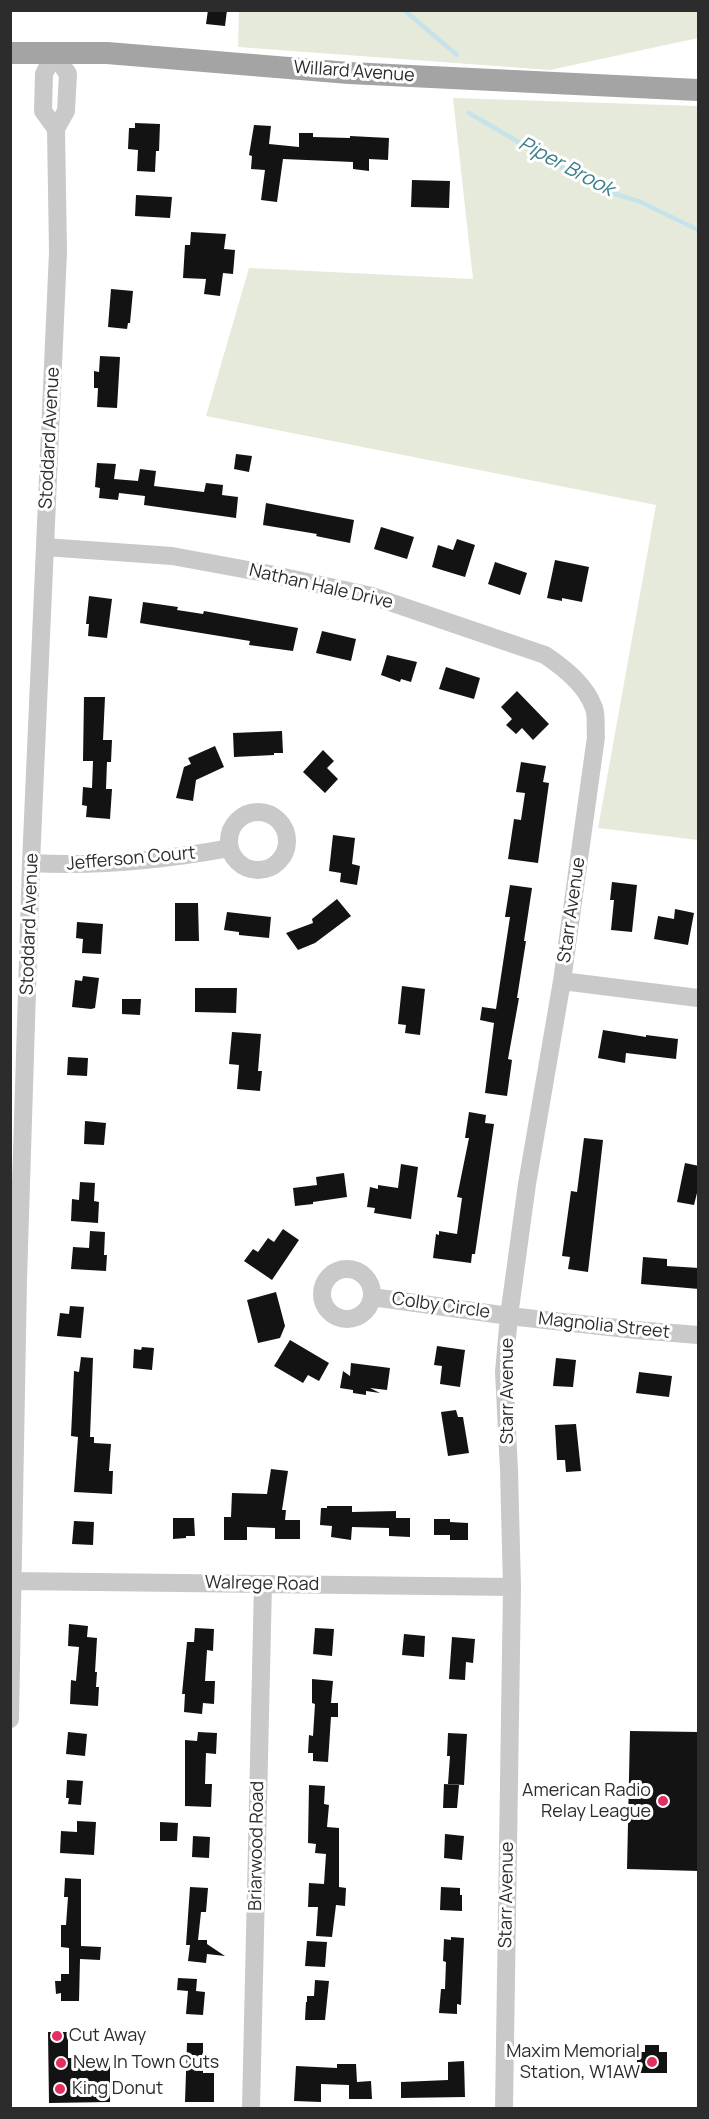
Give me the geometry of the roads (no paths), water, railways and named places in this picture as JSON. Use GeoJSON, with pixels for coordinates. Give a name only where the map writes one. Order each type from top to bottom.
{"type":"FeatureCollection","features":[{"type":"Feature","properties":{"kind":"main road","name":"Willard Avenue"},"geometry":{"type":"LineString","coordinates":[[10,53],[107,53],[349,73],[699,90]]}},
{"type":"Feature","properties":{"kind":"street","name":"Stoddard Avenue"},"geometry":{"type":"LineString","coordinates":[[10,1719],[14,1280],[58,252],[56,129],[66,111],[68,74],[54,54]]}},
{"type":"Feature","properties":{"kind":"street","name":"Nathan Hale Drive"},"geometry":{"type":"LineString","coordinates":[[45,547],[172,556],[372,596],[545,655],[563,668],[579,685]]}},
{"type":"Feature","properties":{"kind":"street","name":"Starr Avenue"},"geometry":{"type":"LineString","coordinates":[[504,2109],[512,1587],[504,1372],[509,1316],[527,1184],[562,981],[596,737],[594,709],[579,685]]}},
{"type":"Feature","properties":{"kind":"street","name":"Jefferson Court"},"geometry":{"type":"LineString","coordinates":[[31,863],[105,864],[230,848]]}},
{"type":"Feature","properties":{"kind":"street"},"geometry":{"type":"LineString","coordinates":[[562,981],[699,998]]}},
{"type":"Feature","properties":{"kind":"street","name":"Colby Circle"},"geometry":{"type":"LineString","coordinates":[[372,1297],[509,1316]]}},
{"type":"Feature","properties":{"kind":"street","name":"Magnolia Street"},"geometry":{"type":"LineString","coordinates":[[509,1316],[699,1335]]}},
{"type":"Feature","properties":{"kind":"street","name":"Walrege Road"},"geometry":{"type":"LineString","coordinates":[[13,1581],[512,1587]]}},
{"type":"Feature","properties":{"kind":"street","name":"Briarwood Road"},"geometry":{"type":"LineString","coordinates":[[251,2109],[263,1584]]}},
{"type":"Feature","properties":{"kind":"waterway","name":"Piper Brook"},"geometry":{"type":"LineString","coordinates":[[404,10],[457,55]]}},
{"type":"Feature","properties":{"kind":"waterway","name":"Piper Brook"},"geometry":{"type":"LineString","coordinates":[[469,113],[599,189],[641,202],[698,230]]}},
{"type":"Feature","properties":{"kind":"place","name":"American Radio Relay League"},"geometry":{"type":"Point","coordinates":[663,1801]}},
{"type":"Feature","properties":{"kind":"place","name":"Cut Away"},"geometry":{"type":"Point","coordinates":[57,2036]}},
{"type":"Feature","properties":{"kind":"place","name":"Maxim Memorial Station, W1AW"},"geometry":{"type":"Point","coordinates":[652,2062]}},
{"type":"Feature","properties":{"kind":"place","name":"New In Town Cuts"},"geometry":{"type":"Point","coordinates":[61,2063]}},
{"type":"Feature","properties":{"kind":"place","name":"King Donut"},"geometry":{"type":"Point","coordinates":[60,2089]}}]}
